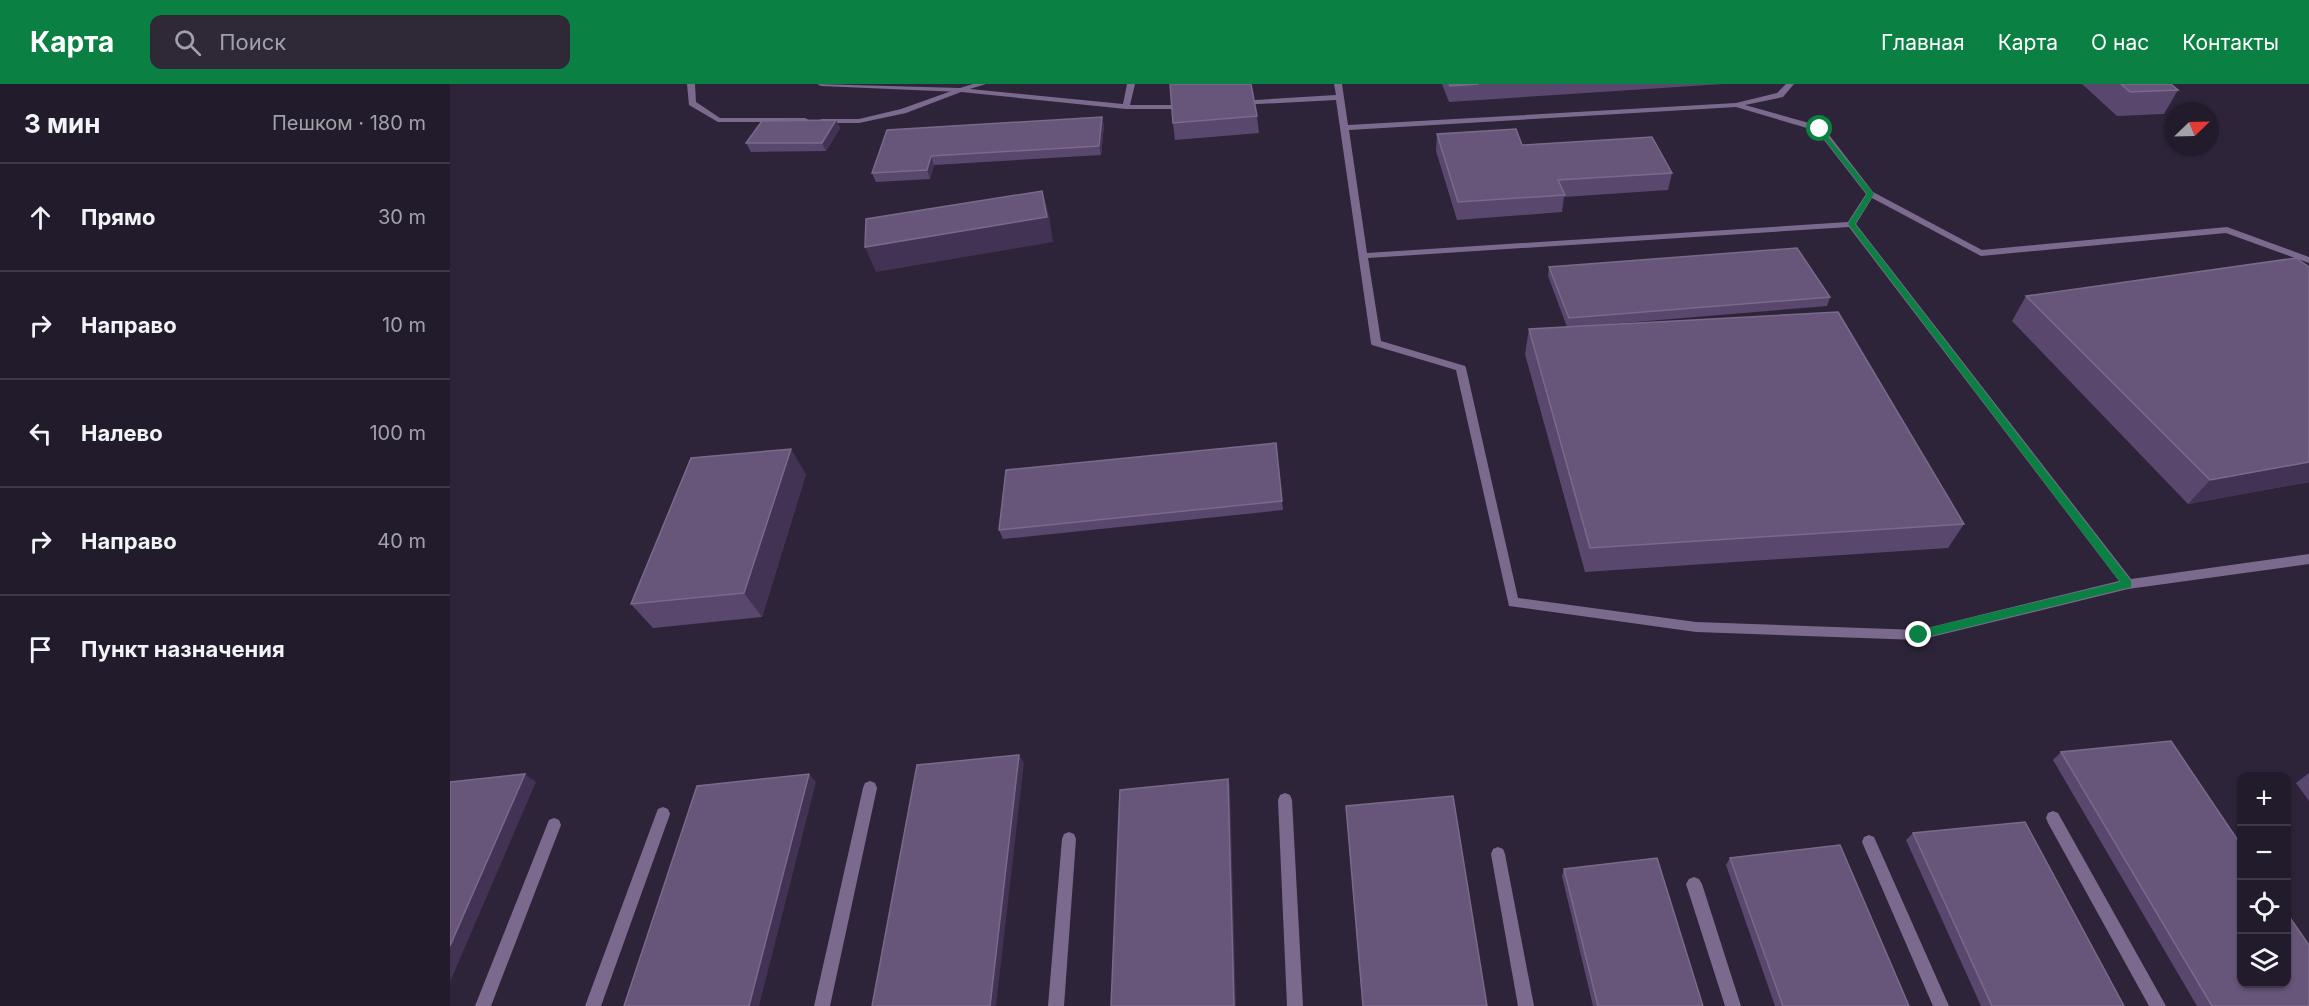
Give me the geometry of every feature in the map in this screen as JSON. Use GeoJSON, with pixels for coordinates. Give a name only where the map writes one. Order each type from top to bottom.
{"type":"FeatureCollection","features":[{"type":"Feature","properties":{"kind":"street"},"geometry":{"type":"LineString","coordinates":[[691,84],[692,103],[718,120],[859,121],[903,111],[982,84]]}},
{"type":"Feature","properties":{"kind":"street"},"geometry":{"type":"LineString","coordinates":[[821,84],[960,90],[1126,106],[1196,106]]}},
{"type":"Feature","properties":{"kind":"street"},"geometry":{"type":"LineString","coordinates":[[1126,106],[1131,84]]}},
{"type":"Feature","properties":{"kind":"street"},"geometry":{"type":"LineString","coordinates":[[1338,84],[1376,343],[1461,368],[1513,602],[1696,627],[1919,635],[2127,584],[2309,559]]}},
{"type":"Feature","properties":{"kind":"street"},"geometry":{"type":"LineString","coordinates":[[1344,128],[1736,105],[1780,95],[1790,84]]}},
{"type":"Feature","properties":{"kind":"street"},"geometry":{"type":"LineString","coordinates":[[1232,104],[1340,97]]}},
{"type":"Feature","properties":{"kind":"street"},"geometry":{"type":"LineString","coordinates":[[1736,105],[1820,129],[1870,194],[1981,253],[2227,230],[2309,260]]}},
{"type":"Feature","properties":{"kind":"street"},"geometry":{"type":"LineString","coordinates":[[1851,224],[1870,194]]}},
{"type":"Feature","properties":{"kind":"street"},"geometry":{"type":"LineString","coordinates":[[1364,256],[1851,224]]}},
{"type":"Feature","properties":{"kind":"street"},"geometry":{"type":"LineString","coordinates":[[1851,224],[2127,584]]}},
{"type":"Feature","properties":{"kind":"street"},"geometry":{"type":"LineString","coordinates":[[822,1006],[870,788]]}},
{"type":"Feature","properties":{"kind":"street"},"geometry":{"type":"LineString","coordinates":[[1285,800],[1295,1006]]}},
{"type":"Feature","properties":{"kind":"street"},"geometry":{"type":"LineString","coordinates":[[593,1006],[663,814]]}},
{"type":"Feature","properties":{"kind":"street"},"geometry":{"type":"LineString","coordinates":[[2053,818],[2158,1006]]}},
{"type":"Feature","properties":{"kind":"street"},"geometry":{"type":"LineString","coordinates":[[483,1006],[554,825]]}},
{"type":"Feature","properties":{"kind":"street"},"geometry":{"type":"LineString","coordinates":[[1056,1006],[1069,839]]}},
{"type":"Feature","properties":{"kind":"street"},"geometry":{"type":"LineString","coordinates":[[1869,842],[1941,1006]]}},
{"type":"Feature","properties":{"kind":"street"},"geometry":{"type":"LineString","coordinates":[[1498,854],[1526,1006]]}},
{"type":"Feature","properties":{"kind":"street"},"geometry":{"type":"LineString","coordinates":[[1694,884],[1733,1006]]}},
{"type":"Feature","properties":{"kind":"building"},"geometry":{"type":"Polygon","coordinates":[[[1170,84],[1251,84],[1257,116],[1173,123],[1170,84]]]}},
{"type":"Feature","properties":{"kind":"building"},"geometry":{"type":"Polygon","coordinates":[[[1449,84],[1479,84],[1450,86],[1449,84]]]}},
{"type":"Feature","properties":{"kind":"building"},"geometry":{"type":"Polygon","coordinates":[[[2121,84],[2171,84],[2178,90],[2130,92],[2121,84]]]}},
{"type":"Feature","properties":{"kind":"building"},"geometry":{"type":"Polygon","coordinates":[[[1102,117],[1099,146],[931,156],[927,170],[872,173],[887,130],[1102,117]]]}},
{"type":"Feature","properties":{"kind":"building"},"geometry":{"type":"Polygon","coordinates":[[[836,120],[822,143],[746,143],[762,121],[836,120]]]}},
{"type":"Feature","properties":{"kind":"building"},"geometry":{"type":"Polygon","coordinates":[[[1516,129],[1522,145],[1652,137],[1672,173],[1558,180],[1565,195],[1458,202],[1437,134],[1516,129]]]}},
{"type":"Feature","properties":{"kind":"building"},"geometry":{"type":"Polygon","coordinates":[[[1042,191],[1047,217],[865,247],[866,219],[1042,191]]]}},
{"type":"Feature","properties":{"kind":"building"},"geometry":{"type":"Polygon","coordinates":[[[1797,248],[1830,297],[1569,318],[1549,267],[1797,248]]]}},
{"type":"Feature","properties":{"kind":"building"},"geometry":{"type":"Polygon","coordinates":[[[2296,258],[2309,267],[2309,462],[2210,480],[2026,296],[2296,258]]]}},
{"type":"Feature","properties":{"kind":"building"},"geometry":{"type":"Polygon","coordinates":[[[1838,312],[1964,524],[1590,548],[1529,329],[1838,312]]]}},
{"type":"Feature","properties":{"kind":"building"},"geometry":{"type":"Polygon","coordinates":[[[1276,443],[1282,501],[999,530],[1006,470],[1276,443]]]}},
{"type":"Feature","properties":{"kind":"building"},"geometry":{"type":"Polygon","coordinates":[[[791,449],[744,593],[631,604],[691,458],[791,449]]]}},
{"type":"Feature","properties":{"kind":"building"},"geometry":{"type":"Polygon","coordinates":[[[2171,741],[2237,839],[2237,988],[2291,988],[2291,919],[2309,945],[2309,1006],[2212,1006],[2061,752],[2171,741]]]}},
{"type":"Feature","properties":{"kind":"building"},"geometry":{"type":"Polygon","coordinates":[[[1019,755],[990,1006],[872,1006],[917,765],[1019,755]]]}},
{"type":"Feature","properties":{"kind":"building"},"geometry":{"type":"Polygon","coordinates":[[[525,774],[450,946],[450,782],[525,774]]]}},
{"type":"Feature","properties":{"kind":"building"},"geometry":{"type":"Polygon","coordinates":[[[809,774],[749,1006],[624,1006],[697,786],[809,774]]]}},
{"type":"Feature","properties":{"kind":"building"},"geometry":{"type":"Polygon","coordinates":[[[1228,779],[1234,1006],[1111,1006],[1120,790],[1228,779]]]}},
{"type":"Feature","properties":{"kind":"building"},"geometry":{"type":"Polygon","coordinates":[[[1453,796],[1487,1006],[1363,1006],[1346,806],[1453,796]]]}},
{"type":"Feature","properties":{"kind":"building"},"geometry":{"type":"Polygon","coordinates":[[[2025,822],[2124,1006],[1992,1006],[1913,833],[2025,822]]]}},
{"type":"Feature","properties":{"kind":"building"},"geometry":{"type":"Polygon","coordinates":[[[1840,845],[1909,1006],[1783,1006],[1730,858],[1840,845]]]}},
{"type":"Feature","properties":{"kind":"building"},"geometry":{"type":"Polygon","coordinates":[[[1657,858],[1703,1006],[1598,1006],[1564,869],[1657,858]]]}},
{"type":"Feature","properties":{"kind":"route"},"geometry":{"type":"LineString","coordinates":[[1820,129],[1870,194],[1851,224],[2127,584],[1919,635]]}}]}
